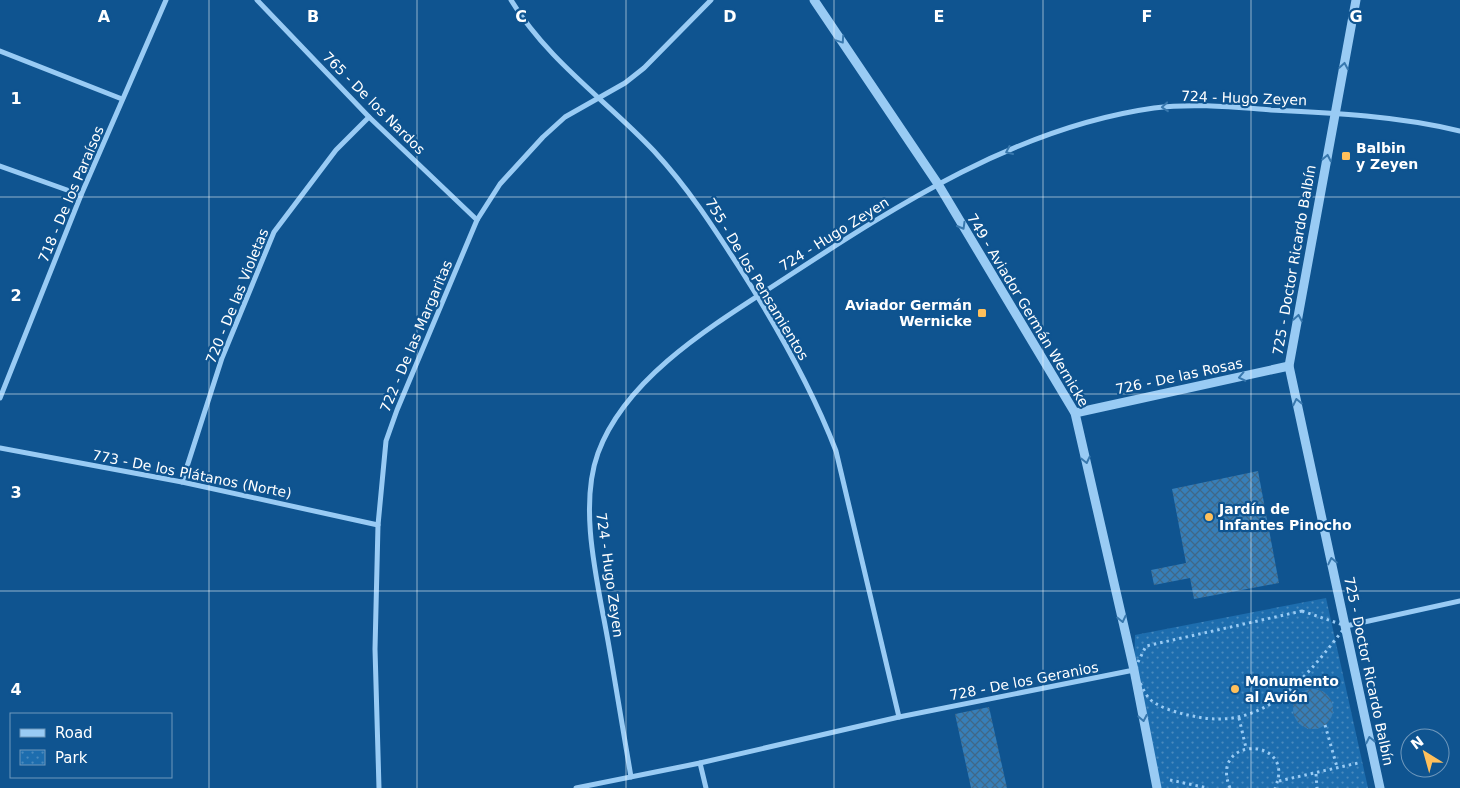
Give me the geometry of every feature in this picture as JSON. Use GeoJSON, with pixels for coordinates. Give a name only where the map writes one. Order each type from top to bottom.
{"type":"FeatureCollection","features":[{"type":"Feature","properties":{"kind":"street","name":"718 - De los Paraísos"},"geometry":{"type":"LineString","coordinates":[[0,398],[81,195],[166,0]]}},
{"type":"Feature","properties":{"kind":"street","name":"765 - De los Nardos"},"geometry":{"type":"LineString","coordinates":[[257,0],[369,117],[477,220]]}},
{"type":"Feature","properties":{"kind":"street","name":"755 - De los Pensamientos"},"geometry":{"type":"LineString","coordinates":[[511,0],[552,53],[654,151],[691,193],[758,296],[824,418],[836,451],[898,717]]}},
{"type":"Feature","properties":{"kind":"street","name":"722 - De las Margaritas"},"geometry":{"type":"LineString","coordinates":[[379,788],[375,650],[378,524],[386,441],[477,220],[500,184],[543,137],[565,117],[600,98],[644,68],[711,0]]}},
{"type":"Feature","properties":{"kind":"street","name":"749 - Aviador Germán Wernicke"},"geometry":{"type":"LineString","coordinates":[[814,0],[938,184],[1075,413],[1134,670],[1157,788]]}},
{"type":"Feature","properties":{"kind":"street","name":"725 - Doctor Ricardo Balbín"},"geometry":{"type":"LineString","coordinates":[[1356,0],[1289,366],[1380,788]]}},
{"type":"Feature","properties":{"kind":"street"},"geometry":{"type":"LineString","coordinates":[[0,51],[122,99]]}},
{"type":"Feature","properties":{"kind":"street","name":"724 - Hugo Zeyen"},"geometry":{"type":"LineString","coordinates":[[631,776],[594,554],[590,484],[598,452],[612,425],[629,401],[663,363],[758,296],[852,235],[938,184],[1037,139],[1115,115],[1190,105],[1336,114],[1430,123],[1460,131]]}},
{"type":"Feature","properties":{"kind":"street","name":"720 - De las Violetas"},"geometry":{"type":"LineString","coordinates":[[182,482],[222,358],[274,232],[336,150],[369,117]]}},
{"type":"Feature","properties":{"kind":"street"},"geometry":{"type":"LineString","coordinates":[[0,166],[81,195]]}},
{"type":"Feature","properties":{"kind":"street","name":"726 - De las Rosas"},"geometry":{"type":"LineString","coordinates":[[1075,413],[1289,366]]}},
{"type":"Feature","properties":{"kind":"street","name":"773 - De los Plátanos (Norte)"},"geometry":{"type":"LineString","coordinates":[[0,448],[182,482],[378,524]]}},
{"type":"Feature","properties":{"kind":"street"},"geometry":{"type":"LineString","coordinates":[[1346,626],[1460,602]]}},
{"type":"Feature","properties":{"kind":"street","name":"728 - De los Geranios"},"geometry":{"type":"LineString","coordinates":[[576,788],[700,763],[898,717],[1134,670]]}},
{"type":"Feature","properties":{"kind":"street"},"geometry":{"type":"LineString","coordinates":[[700,763],[706,788]]}},
{"type":"Feature","properties":{"kind":"path"},"geometry":{"type":"LineString","coordinates":[[1302,611],[1346,626],[1318,662],[1290,691],[1265,708],[1240,718],[1210,720],[1175,712],[1149,699],[1134,670],[1146,646],[1302,611]]}},
{"type":"Feature","properties":{"kind":"path"},"geometry":{"type":"LineString","coordinates":[[1240,718],[1246,748]]}},
{"type":"Feature","properties":{"kind":"path"},"geometry":{"type":"LineString","coordinates":[[1325,725],[1337,768]]}},
{"type":"Feature","properties":{"kind":"path"},"geometry":{"type":"LineString","coordinates":[[1230,788],[1227,781],[1228,764],[1239,752],[1246,748],[1255,748],[1272,755],[1280,772],[1275,788]]}},
{"type":"Feature","properties":{"kind":"path"},"geometry":{"type":"LineString","coordinates":[[1278,781],[1316,774],[1362,762]]}},
{"type":"Feature","properties":{"kind":"path"},"geometry":{"type":"LineString","coordinates":[[1316,774],[1317,788]]}},
{"type":"Feature","properties":{"kind":"path"},"geometry":{"type":"LineString","coordinates":[[1155,778],[1208,788]]}},
{"type":"Feature","properties":{"kind":"green space"},"geometry":{"type":"Polygon","coordinates":[[[1326,598],[1368,788],[1157,788],[1134,670],[1135,635],[1326,598]]]}},
{"type":"Feature","properties":{"kind":"building"},"geometry":{"type":"Polygon","coordinates":[[[1258,471],[1279,583],[1194,599],[1190,578],[1154,585],[1151,570],[1186,563],[1172,489],[1258,471]]]}},
{"type":"Feature","properties":{"kind":"building"},"geometry":{"type":"Polygon","coordinates":[[[1313,689],[1324,692],[1330,698],[1333,709],[1330,720],[1324,726],[1313,729],[1302,726],[1296,720],[1293,709],[1296,698],[1302,692],[1313,689]]]}},
{"type":"Feature","properties":{"kind":"building"},"geometry":{"type":"Polygon","coordinates":[[[989,707],[1007,788],[971,788],[955,714],[989,707]]]}},
{"type":"Feature","properties":{"kind":"place","name":"Balbin y Zeyen"},"geometry":{"type":"Point","coordinates":[1346,156]}},
{"type":"Feature","properties":{"kind":"place","name":"Aviador Germán Wernicke"},"geometry":{"type":"Point","coordinates":[982,313]}},
{"type":"Feature","properties":{"kind":"place","name":"Jardín de Infantes Pinocho"},"geometry":{"type":"Point","coordinates":[1209,517]}},
{"type":"Feature","properties":{"kind":"place","name":"Monumento al Avión"},"geometry":{"type":"Point","coordinates":[1235,689]}}]}
